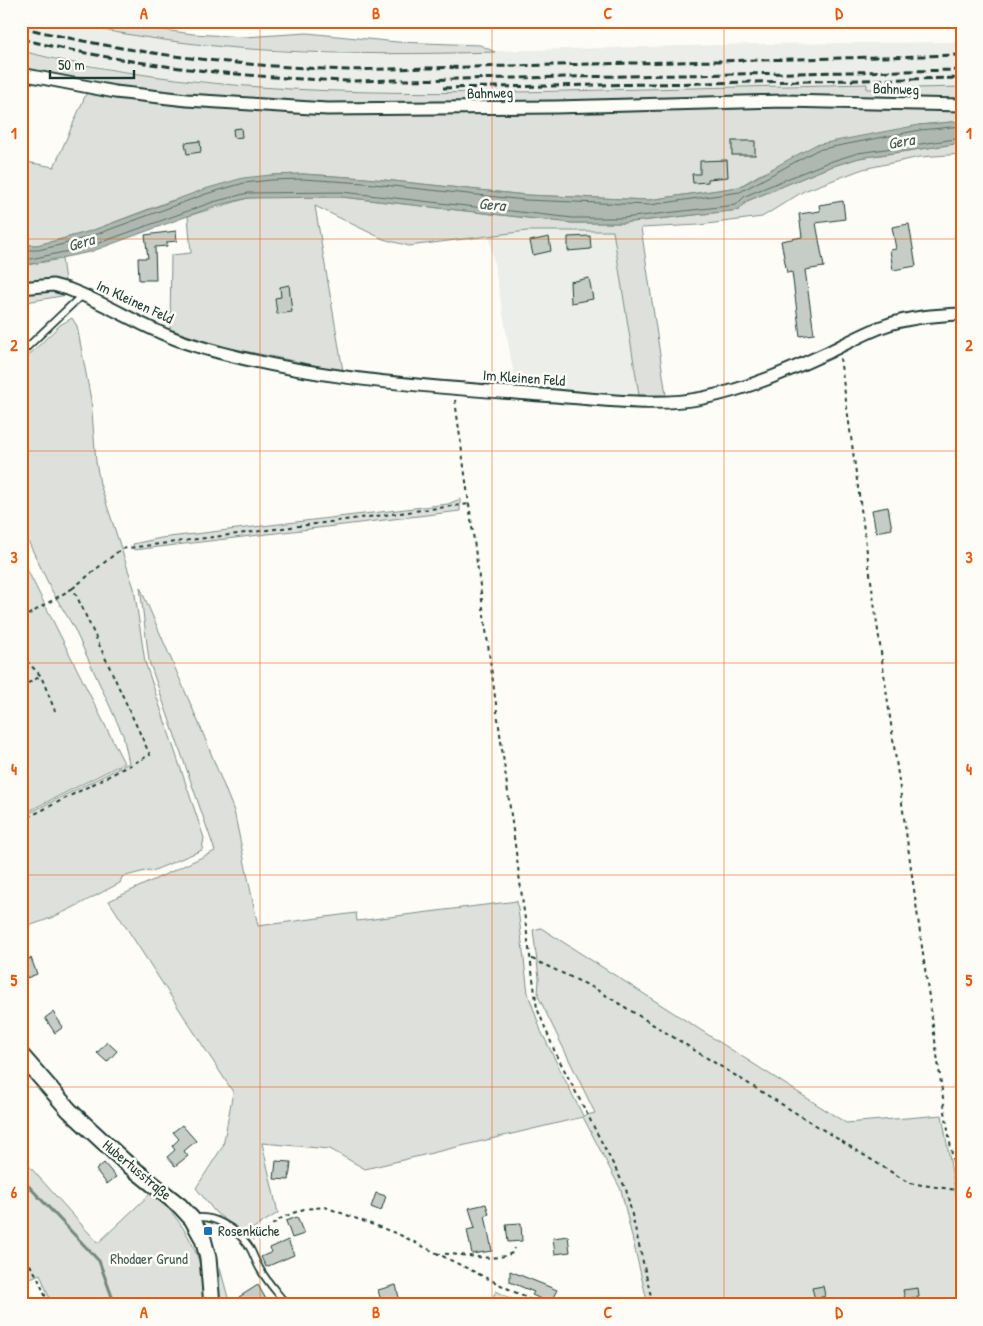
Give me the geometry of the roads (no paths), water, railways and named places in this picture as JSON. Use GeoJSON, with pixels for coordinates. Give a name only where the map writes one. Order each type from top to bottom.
{"type":"FeatureCollection","features":[{"type":"Feature","properties":{"kind":"street","name":"Bahnweg"},"geometry":{"type":"LineString","coordinates":[[21,74],[115,92],[327,109],[536,107],[784,101],[962,105]]}},
{"type":"Feature","properties":{"kind":"street","name":"Im Kleinen Feld"},"geometry":{"type":"LineString","coordinates":[[21,288],[53,285],[83,294],[183,341],[213,351],[346,377],[453,388],[594,399],[690,401],[749,387],[886,325],[916,318],[962,314]]}},
{"type":"Feature","properties":{"kind":"street","name":"Hubertusstraße"},"geometry":{"type":"LineString","coordinates":[[21,1055],[69,1110],[125,1162],[180,1206],[192,1219],[203,1239],[208,1258],[212,1305]]}},
{"type":"Feature","properties":{"kind":"lane"},"geometry":{"type":"LineString","coordinates":[[21,352],[83,294]]}},
{"type":"Feature","properties":{"kind":"lane"},"geometry":{"type":"LineString","coordinates":[[192,1219],[202,1216],[210,1217],[231,1229],[247,1244],[260,1270],[283,1300]]}},
{"type":"Feature","properties":{"kind":"water","name":"Gera"},"geometry":{"type":"Polygon","coordinates":[[[962,121],[962,143],[859,158],[827,168],[747,201],[739,210],[623,223],[572,223],[342,197],[248,198],[215,206],[90,252],[21,266],[21,245],[37,245],[91,231],[205,189],[243,178],[303,174],[365,178],[526,195],[649,200],[739,187],[815,145],[919,125],[962,121]]]}},
{"type":"Feature","properties":{"kind":"waterway"},"geometry":{"type":"LineString","coordinates":[[21,1178],[99,1261],[115,1305]]}},
{"type":"Feature","properties":{"kind":"railway"},"geometry":{"type":"LineString","coordinates":[[21,27],[102,45],[184,57],[225,62],[348,70],[962,55]]}},
{"type":"Feature","properties":{"kind":"railway"},"geometry":{"type":"LineString","coordinates":[[21,39],[142,63],[224,73],[347,81],[962,70]]}},
{"type":"Feature","properties":{"kind":"railway"},"geometry":{"type":"LineString","coordinates":[[443,88],[962,78]]}},
{"type":"Feature","properties":{"kind":"place","name":"Rosenküche"},"geometry":{"type":"Point","coordinates":[208,1231]}},
{"type":"Feature","properties":{"kind":"park label","name":"Rhodaer Grund"},"geometry":{"type":"Point","coordinates":[149,1259]}}]}
